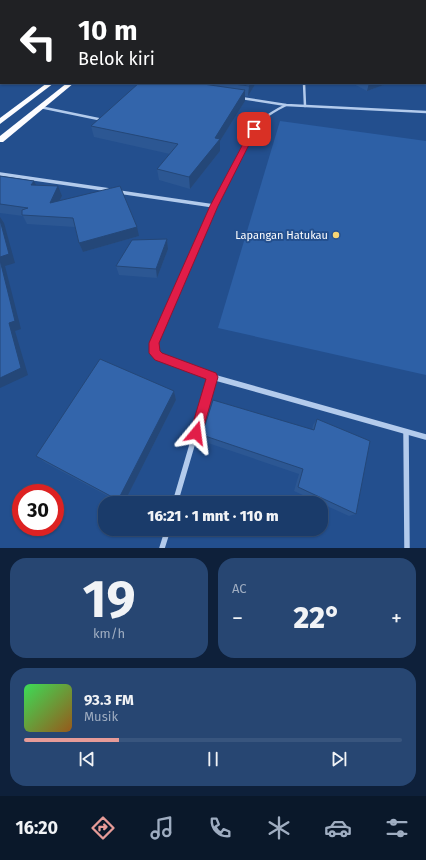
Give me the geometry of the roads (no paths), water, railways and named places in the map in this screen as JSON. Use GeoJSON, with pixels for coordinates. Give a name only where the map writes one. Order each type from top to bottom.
{"type":"FeatureCollection","features":[{"type":"Feature","properties":{"kind":"highway"},"geometry":{"type":"LineString","coordinates":[[0,122],[50,84]]}},
{"type":"Feature","properties":{"kind":"highway"},"geometry":{"type":"LineString","coordinates":[[0,140],[70,84]]}},
{"type":"Feature","properties":{"kind":"street"},"geometry":{"type":"LineString","coordinates":[[304,84],[305,106]]}},
{"type":"Feature","properties":{"kind":"street"},"geometry":{"type":"LineString","coordinates":[[235,97],[286,105],[426,112]]}},
{"type":"Feature","properties":{"kind":"street"},"geometry":{"type":"LineString","coordinates":[[286,105],[268,114],[254,129],[214,206],[154,343],[154,353],[212,377],[426,438]]}},
{"type":"Feature","properties":{"kind":"street"},"geometry":{"type":"LineString","coordinates":[[40,107],[109,121]]}},
{"type":"Feature","properties":{"kind":"street"},"geometry":{"type":"LineString","coordinates":[[0,174],[214,206]]}},
{"type":"Feature","properties":{"kind":"street"},"geometry":{"type":"LineString","coordinates":[[177,496],[212,377]]}},
{"type":"Feature","properties":{"kind":"street"},"geometry":{"type":"LineString","coordinates":[[406,432],[407,548]]}},
{"type":"Feature","properties":{"kind":"street"},"geometry":{"type":"LineString","coordinates":[[162,548],[166,536]]}},
{"type":"Feature","properties":{"kind":"place","name":"Lapangan Hatukau"},"geometry":{"type":"Point","coordinates":[336,235]}}]}
